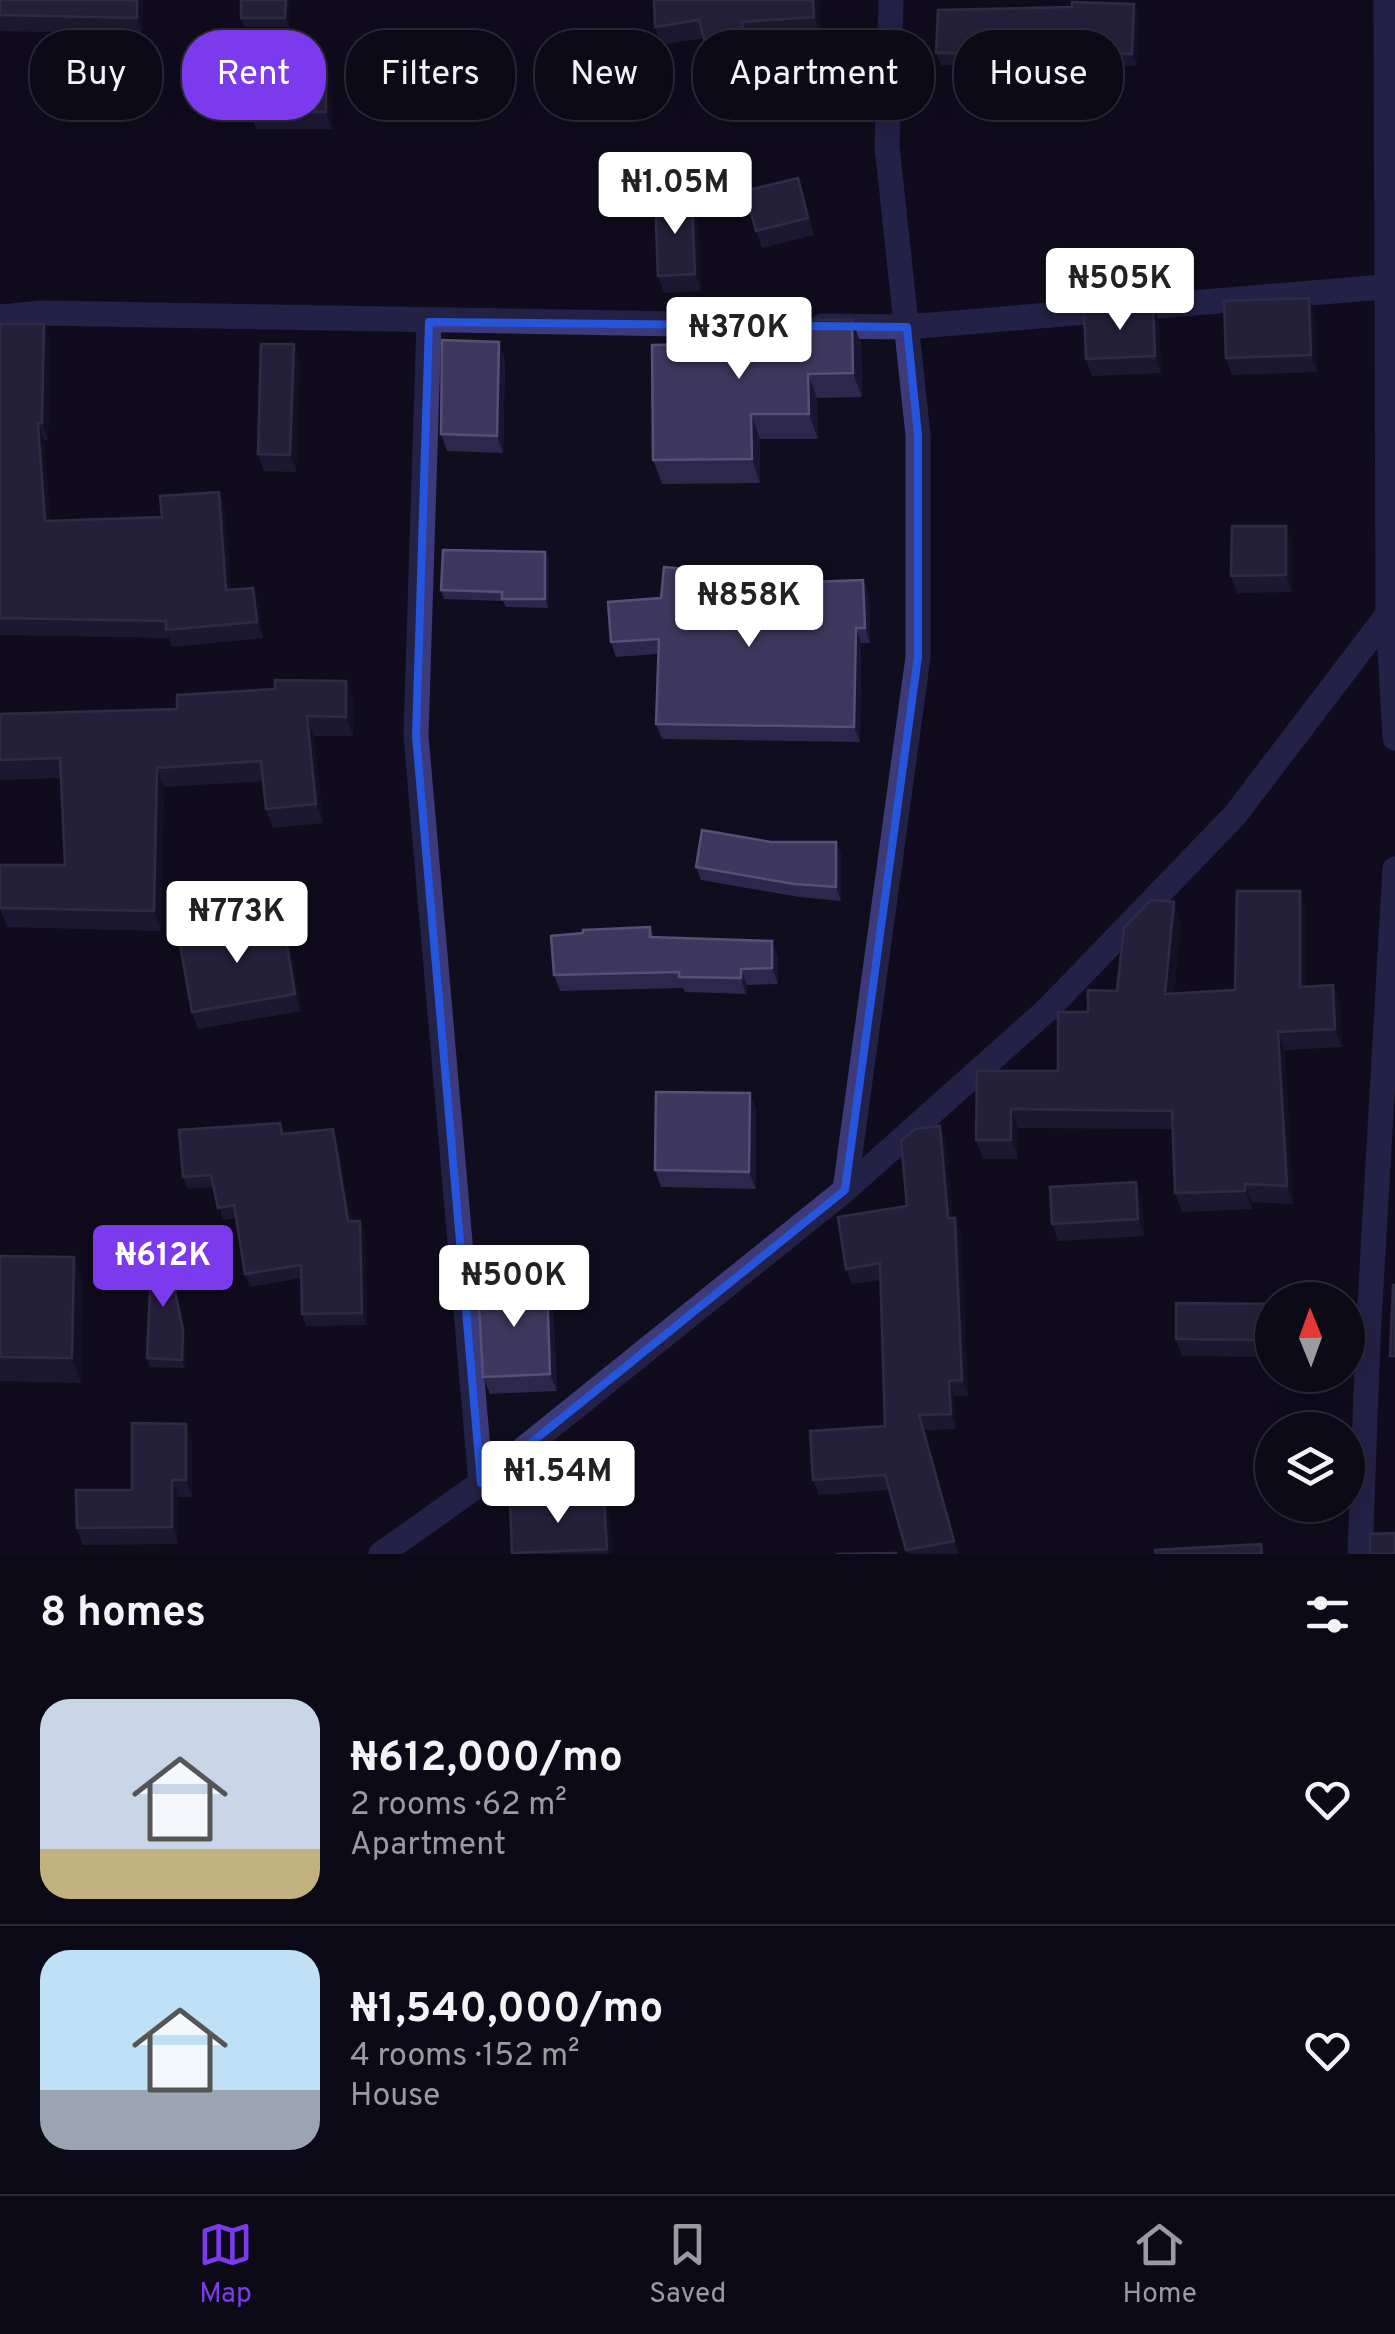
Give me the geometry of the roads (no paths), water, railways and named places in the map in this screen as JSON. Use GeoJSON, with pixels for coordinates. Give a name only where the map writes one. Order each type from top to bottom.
{"type":"FeatureCollection","features":[{"type":"Feature","properties":{"kind":"street"},"geometry":{"type":"LineString","coordinates":[[845,1190],[918,657],[918,436],[888,146],[891,0]]}},
{"type":"Feature","properties":{"kind":"street"},"geometry":{"type":"LineString","coordinates":[[1386,0],[1390,286],[1388,614],[1395,738]]}},
{"type":"Feature","properties":{"kind":"street"},"geometry":{"type":"LineString","coordinates":[[0,317],[43,313],[907,327],[1390,286]]}},
{"type":"Feature","properties":{"kind":"street"},"geometry":{"type":"LineString","coordinates":[[430,322],[416,736],[480,1483]]}},
{"type":"Feature","properties":{"kind":"street"},"geometry":{"type":"LineString","coordinates":[[381,1554],[480,1483],[845,1190],[1048,1010],[1235,814],[1388,614]]}},
{"type":"Feature","properties":{"kind":"street"},"geometry":{"type":"LineString","coordinates":[[1360,1554],[1395,869]]}}]}
